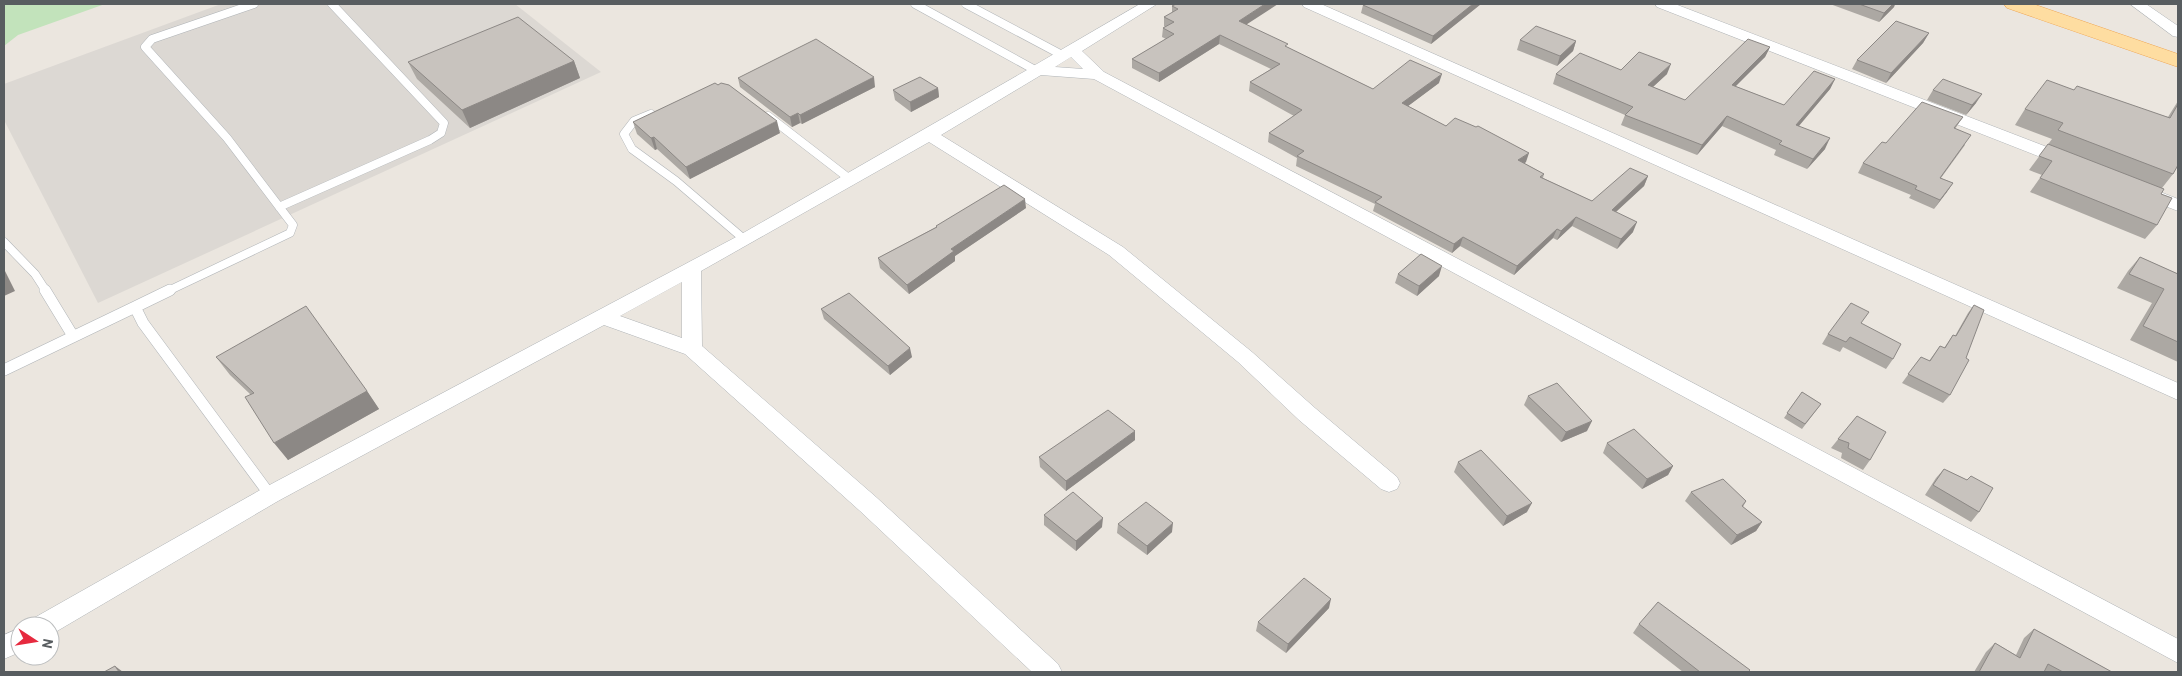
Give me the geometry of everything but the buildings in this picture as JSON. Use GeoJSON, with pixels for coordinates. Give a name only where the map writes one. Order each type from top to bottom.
{"type":"FeatureCollection","features":[{"type":"Feature","properties":{"kind":"main road"},"geometry":{"type":"LineString","coordinates":[[2014,4],[2178,61]]}},
{"type":"Feature","properties":{"kind":"street"},"geometry":{"type":"LineString","coordinates":[[60,616],[270,495],[746,240],[929,135],[1035,70],[1150,4]]}},
{"type":"Feature","properties":{"kind":"street"},"geometry":{"type":"LineString","coordinates":[[1309,4],[2178,392]]}},
{"type":"Feature","properties":{"kind":"street"},"geometry":{"type":"LineString","coordinates":[[1662,4],[2086,169]]}},
{"type":"Feature","properties":{"kind":"street"},"geometry":{"type":"LineString","coordinates":[[2136,4],[2178,33]]}},
{"type":"Feature","properties":{"kind":"street"},"geometry":{"type":"LineString","coordinates":[[1067,52],[1098,75],[2178,652]]}},
{"type":"Feature","properties":{"kind":"street"},"geometry":{"type":"LineString","coordinates":[[1035,70],[1098,75]]}},
{"type":"Feature","properties":{"kind":"street"},"geometry":{"type":"LineString","coordinates":[[929,135],[1116,252],[1244,357],[1307,414],[1389,483]]}},
{"type":"Feature","properties":{"kind":"street"},"geometry":{"type":"LineString","coordinates":[[2132,187],[2178,205]]}},
{"type":"Feature","properties":{"kind":"street"},"geometry":{"type":"LineString","coordinates":[[692,269],[692,349]]}},
{"type":"Feature","properties":{"kind":"street"},"geometry":{"type":"LineString","coordinates":[[602,317],[692,349],[868,504],[1050,672]]}},
{"type":"Feature","properties":{"kind":"lane"},"geometry":{"type":"LineString","coordinates":[[4,370],[290,233],[293,225],[227,138],[145,47],[152,39],[254,4]]}},
{"type":"Feature","properties":{"kind":"lane"},"geometry":{"type":"LineString","coordinates":[[279,207],[430,140],[441,133],[444,123],[332,4]]}},
{"type":"Feature","properties":{"kind":"lane"},"geometry":{"type":"LineString","coordinates":[[915,4],[1035,70]]}},
{"type":"Feature","properties":{"kind":"lane"},"geometry":{"type":"LineString","coordinates":[[966,4],[1067,52]]}},
{"type":"Feature","properties":{"kind":"lane"},"geometry":{"type":"LineString","coordinates":[[758,109],[851,180]]}},
{"type":"Feature","properties":{"kind":"lane"},"geometry":{"type":"LineString","coordinates":[[661,110],[634,121],[624,134],[632,149],[676,181],[746,240]]}},
{"type":"Feature","properties":{"kind":"lane"},"geometry":{"type":"LineString","coordinates":[[4,242],[35,274],[73,336]]}},
{"type":"Feature","properties":{"kind":"lane"},"geometry":{"type":"LineString","coordinates":[[135,307],[143,323],[270,495]]}},
{"type":"Feature","properties":{"kind":"shaded area"},"geometry":{"type":"Polygon","coordinates":[[[221,4],[515,4],[601,72],[98,303],[4,120],[4,84],[221,4]]]}},
{"type":"Feature","properties":{"kind":"green space"},"geometry":{"type":"Polygon","coordinates":[[[4,4],[105,4],[18,35],[4,46],[4,4]]]}}]}
